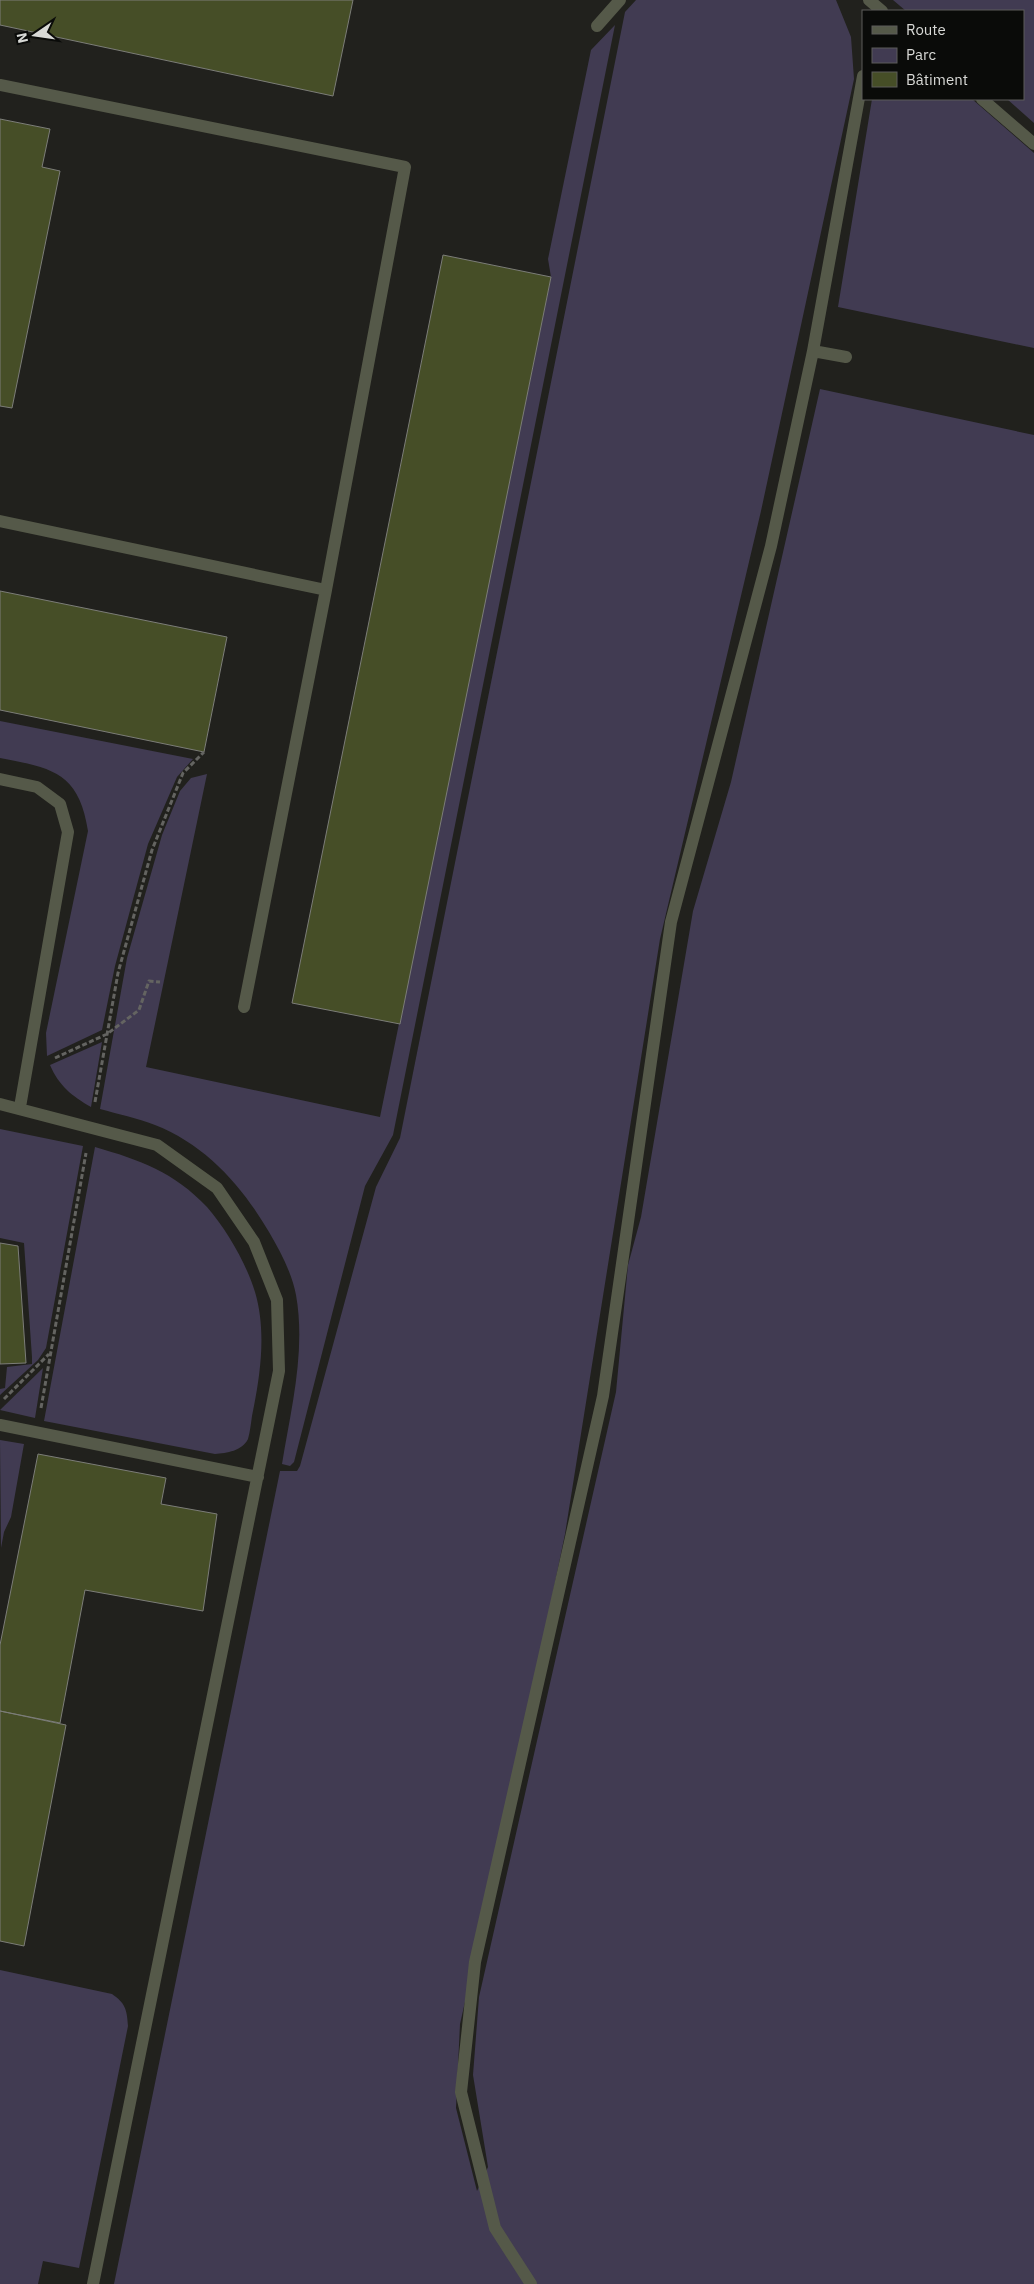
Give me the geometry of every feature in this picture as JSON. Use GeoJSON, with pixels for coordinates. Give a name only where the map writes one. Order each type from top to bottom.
{"type":"FeatureCollection","features":[{"type":"Feature","properties":{"kind":"lane"},"geometry":{"type":"LineString","coordinates":[[597,26],[620,0]]}},
{"type":"Feature","properties":{"kind":"lane"},"geometry":{"type":"LineString","coordinates":[[531,2284],[494,2228],[461,2092],[475,1962],[603,1396],[671,922],[771,546],[813,351],[862,82]]}},
{"type":"Feature","properties":{"kind":"lane"},"geometry":{"type":"LineString","coordinates":[[0,85],[404,167],[326,590],[244,1007]]}},
{"type":"Feature","properties":{"kind":"lane"},"geometry":{"type":"LineString","coordinates":[[983,100],[1034,144]]}},
{"type":"Feature","properties":{"kind":"lane"},"geometry":{"type":"LineString","coordinates":[[813,351],[846,357]]}},
{"type":"Feature","properties":{"kind":"lane"},"geometry":{"type":"LineString","coordinates":[[0,521],[326,590]]}},
{"type":"Feature","properties":{"kind":"lane"},"geometry":{"type":"LineString","coordinates":[[0,779],[37,787],[60,804],[68,832],[20,1108]]}},
{"type":"Feature","properties":{"kind":"lane"},"geometry":{"type":"LineString","coordinates":[[0,1104],[91,1126],[157,1145],[218,1188],[254,1242],[277,1300],[279,1371],[93,2284]]}},
{"type":"Feature","properties":{"kind":"lane"},"geometry":{"type":"LineString","coordinates":[[0,1426],[258,1477]]}},
{"type":"Feature","properties":{"kind":"path"},"geometry":{"type":"LineString","coordinates":[[36,1433],[118,973],[152,850],[183,774],[204,752]]}},
{"type":"Feature","properties":{"kind":"path"},"geometry":{"type":"LineString","coordinates":[[26,1072],[107,1034],[138,1010],[149,981],[160,982]]}},
{"type":"Feature","properties":{"kind":"path"},"geometry":{"type":"LineString","coordinates":[[0,1403],[50,1354]]}},
{"type":"Feature","properties":{"kind":"green space"},"geometry":{"type":"Polygon","coordinates":[[[636,0],[836,0],[851,37],[854,79],[761,511],[660,939],[565,1534],[508,1811],[460,2024],[456,2108],[477,2191],[488,2167],[473,2075],[479,1997],[616,1392],[628,1265],[641,1217],[693,911],[731,782],[820,389],[1034,435],[1034,2284],[114,2284],[280,1471],[297,1471],[300,1466],[376,1187],[400,1138],[625,12],[636,0]]]}},
{"type":"Feature","properties":{"kind":"green space"},"geometry":{"type":"Polygon","coordinates":[[[893,0],[1034,0],[1034,123],[1008,100],[1024,100],[1024,10],[905,10],[893,0]]]}},
{"type":"Feature","properties":{"kind":"green space"},"geometry":{"type":"Polygon","coordinates":[[[615,25],[393,1135],[365,1186],[294,1462],[290,1466],[282,1464],[296,1380],[299,1316],[292,1279],[285,1262],[269,1232],[247,1199],[235,1183],[206,1156],[173,1133],[155,1125],[100,1109],[127,958],[162,835],[180,791],[191,778],[207,774],[146,1067],[380,1117],[551,277],[548,259],[591,50],[615,25]]]}},
{"type":"Feature","properties":{"kind":"green space"},"geometry":{"type":"Polygon","coordinates":[[[872,100],[973,100],[1034,153],[1034,348],[838,307],[872,100]]]}},
{"type":"Feature","properties":{"kind":"green space"},"geometry":{"type":"Polygon","coordinates":[[[0,721],[193,759],[177,777],[148,844],[115,966],[102,1030],[47,1056],[46,1033],[88,831],[84,811],[78,796],[60,776],[34,765],[0,758],[0,721]]]}},
{"type":"Feature","properties":{"kind":"green space"},"geometry":{"type":"Polygon","coordinates":[[[102,1042],[91,1107],[67,1090],[50,1065],[102,1042]]]}},
{"type":"Feature","properties":{"kind":"green space"},"geometry":{"type":"Polygon","coordinates":[[[0,1129],[83,1146],[46,1348],[38,1360],[0,1395],[0,1389],[5,1388],[7,1367],[32,1364],[32,1357],[24,1243],[0,1238],[0,1129]]]}},
{"type":"Feature","properties":{"kind":"green space"},"geometry":{"type":"Polygon","coordinates":[[[95,1147],[142,1162],[169,1176],[195,1195],[222,1226],[247,1270],[259,1307],[261,1354],[258,1386],[249,1436],[238,1449],[215,1454],[44,1421],[95,1147]]]}},
{"type":"Feature","properties":{"kind":"green space"},"geometry":{"type":"Polygon","coordinates":[[[43,1368],[35,1418],[0,1410],[43,1368]]]}},
{"type":"Feature","properties":{"kind":"green space"},"geometry":{"type":"Polygon","coordinates":[[[0,1440],[24,1444],[11,1517],[4,1532],[1,1548],[0,1440]]]}},
{"type":"Feature","properties":{"kind":"green space"},"geometry":{"type":"Polygon","coordinates":[[[0,1970],[112,1994],[123,2004],[128,2020],[79,2268],[43,2261],[38,2284],[0,2284],[0,1970]]]}},
{"type":"Feature","properties":{"kind":"building"},"geometry":{"type":"Polygon","coordinates":[[[0,0],[353,0],[333,96],[0,25],[0,0]]]}},
{"type":"Feature","properties":{"kind":"building"},"geometry":{"type":"Polygon","coordinates":[[[0,119],[50,129],[42,167],[60,171],[12,408],[0,406],[0,119]]]}},
{"type":"Feature","properties":{"kind":"building"},"geometry":{"type":"Polygon","coordinates":[[[443,255],[551,277],[400,1024],[292,1003],[443,255]]]}},
{"type":"Feature","properties":{"kind":"building"},"geometry":{"type":"Polygon","coordinates":[[[0,591],[227,637],[204,752],[0,710],[0,591]]]}},
{"type":"Feature","properties":{"kind":"building"},"geometry":{"type":"Polygon","coordinates":[[[0,1243],[18,1246],[26,1363],[0,1364],[0,1243]]]}},
{"type":"Feature","properties":{"kind":"building"},"geometry":{"type":"Polygon","coordinates":[[[38,1454],[166,1478],[161,1504],[217,1514],[203,1611],[85,1590],[60,1723],[0,1711],[0,1645],[38,1454]]]}},
{"type":"Feature","properties":{"kind":"building"},"geometry":{"type":"Polygon","coordinates":[[[0,1711],[66,1725],[24,1946],[0,1941],[0,1711]]]}}]}
